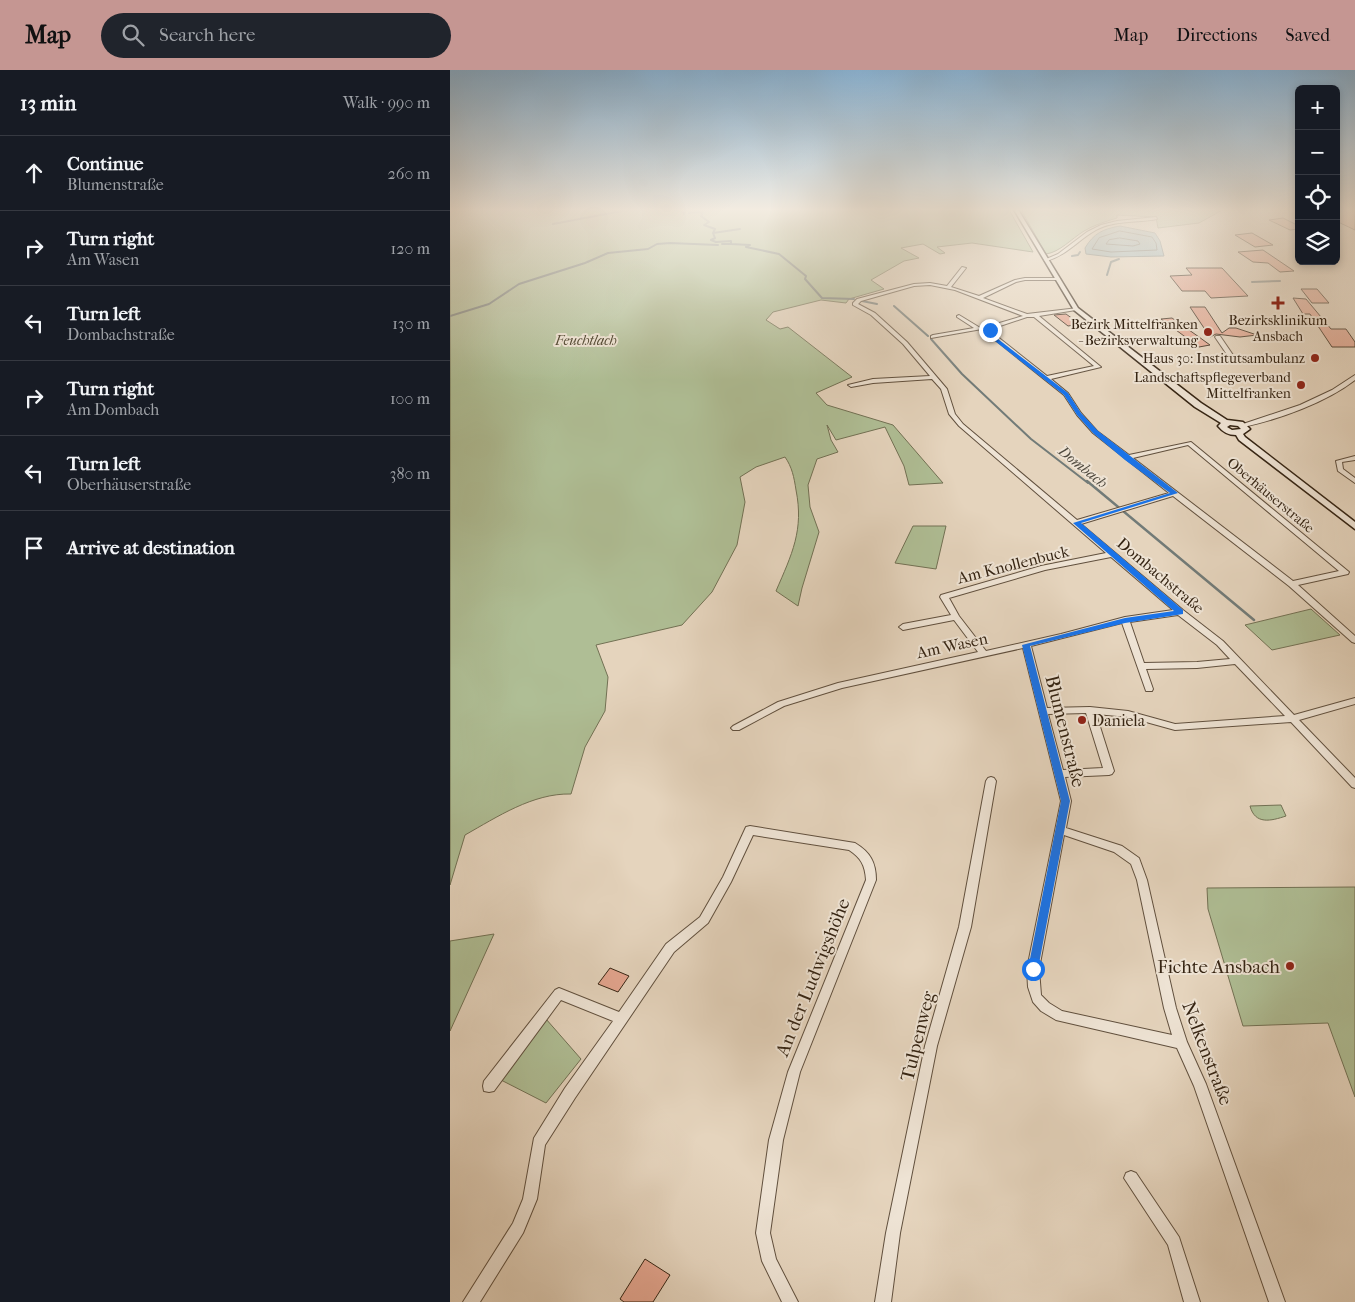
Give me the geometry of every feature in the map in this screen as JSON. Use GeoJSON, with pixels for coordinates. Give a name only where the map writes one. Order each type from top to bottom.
{"type":"FeatureCollection","features":[{"type":"Feature","properties":{"kind":"main road"},"geometry":{"type":"LineString","coordinates":[[1049,265],[1076,309],[1204,410],[1226,423],[1222,426],[1224,429],[1241,429],[1242,438],[1355,526]]}},
{"type":"Feature","properties":{"kind":"street"},"geometry":{"type":"LineString","coordinates":[[964,268],[948,287],[1027,316]]}},
{"type":"Feature","properties":{"kind":"street"},"geometry":{"type":"LineString","coordinates":[[978,298],[1025,279],[1057,279]]}},
{"type":"Feature","properties":{"kind":"street","name":"Dombachstraße"},"geometry":{"type":"LineString","coordinates":[[948,287],[930,284],[914,285],[859,300],[855,304],[873,314],[895,332],[944,390],[952,414],[961,425],[1180,612],[1220,643],[1352,781]]}},
{"type":"Feature","properties":{"kind":"street"},"geometry":{"type":"LineString","coordinates":[[934,338],[978,329],[990,330],[998,325],[1027,316],[1076,309]]}},
{"type":"Feature","properties":{"kind":"street"},"geometry":{"type":"LineString","coordinates":[[1034,315],[1098,367],[1047,378]]}},
{"type":"Feature","properties":{"kind":"street"},"geometry":{"type":"LineString","coordinates":[[959,316],[978,329]]}},
{"type":"Feature","properties":{"kind":"street"},"geometry":{"type":"LineString","coordinates":[[990,330],[997,340],[1066,394],[1079,414],[1096,432],[1127,458],[1292,584],[1355,640]]}},
{"type":"Feature","properties":{"kind":"street"},"geometry":{"type":"LineString","coordinates":[[1218,337],[1232,358]]}},
{"type":"Feature","properties":{"kind":"street"},"geometry":{"type":"LineString","coordinates":[[851,385],[873,381],[934,377]]}},
{"type":"Feature","properties":{"kind":"street"},"geometry":{"type":"LineString","coordinates":[[1241,429],[1303,405],[1340,388],[1355,378]]}},
{"type":"Feature","properties":{"kind":"street","name":"Oberhäuserstraße"},"geometry":{"type":"LineString","coordinates":[[1127,458],[1189,444],[1345,572],[1292,584]]}},
{"type":"Feature","properties":{"kind":"street"},"geometry":{"type":"LineString","coordinates":[[1355,458],[1339,462],[1340,470],[1355,481]]}},
{"type":"Feature","properties":{"kind":"street"},"geometry":{"type":"LineString","coordinates":[[1076,523],[1175,493]]}},
{"type":"Feature","properties":{"kind":"street","name":"Am Knollenbuck"},"geometry":{"type":"LineString","coordinates":[[956,617],[944,597],[950,594],[1044,568],[1112,554]]}},
{"type":"Feature","properties":{"kind":"street","name":"Am Wasen"},"geometry":{"type":"LineString","coordinates":[[736,728],[781,704],[841,685],[1026,645],[1125,620],[1180,612]]}},
{"type":"Feature","properties":{"kind":"street"},"geometry":{"type":"LineString","coordinates":[[903,627],[956,617],[984,654]]}},
{"type":"Feature","properties":{"kind":"street"},"geometry":{"type":"LineString","coordinates":[[1125,620],[1149,689]]}},
{"type":"Feature","properties":{"kind":"street","name":"Blumenstraße"},"geometry":{"type":"LineString","coordinates":[[1026,645],[1066,801],[1033,969],[1033,992],[1043,1007],[1060,1016],[1181,1044]]}},
{"type":"Feature","properties":{"kind":"street"},"geometry":{"type":"LineString","coordinates":[[1141,666],[1197,665],[1238,661]]}},
{"type":"Feature","properties":{"kind":"street"},"geometry":{"type":"LineString","coordinates":[[1043,711],[1090,710],[1128,714],[1175,727],[1292,720],[1355,701]]}},
{"type":"Feature","properties":{"kind":"street"},"geometry":{"type":"LineString","coordinates":[[1059,774],[1109,771],[1090,710]]}},
{"type":"Feature","properties":{"kind":"street","name":"Tulpenweg"},"geometry":{"type":"LineString","coordinates":[[883,1302],[893,1233],[931,1046],[965,927],[992,781]]}},
{"type":"Feature","properties":{"kind":"street","name":"An der Ludwigshöhe"},"geometry":{"type":"LineString","coordinates":[[622,1019],[670,948],[704,920],[724,886],[750,830],[851,846],[864,853],[871,865],[871,880],[794,1072],[776,1140],[764,1233]]}},
{"type":"Feature","properties":{"kind":"street","name":"Nelkenstraße"},"geometry":{"type":"LineString","coordinates":[[1061,830],[1118,849],[1135,861],[1142,880],[1170,1008],[1181,1044],[1200,1084],[1276,1302]]}},
{"type":"Feature","properties":{"kind":"street"},"geometry":{"type":"LineString","coordinates":[[471,1302],[518,1228],[530,1199],[539,1144],[570,1093],[622,1019],[559,994],[489,1086]]}},
{"type":"Feature","properties":{"kind":"street"},"geometry":{"type":"LineString","coordinates":[[1131,1178],[1174,1242],[1192,1302]]}},
{"type":"Feature","properties":{"kind":"street"},"geometry":{"type":"LineString","coordinates":[[764,1233],[770,1260],[790,1302]]}},
{"type":"Feature","properties":{"kind":"green space","name":"Feuchtlach"},"geometry":{"type":"Polygon","coordinates":[[[450,265],[896,265],[871,280],[884,289],[849,299],[846,303],[821,300],[773,312],[766,320],[780,329],[788,327],[852,377],[816,393],[827,405],[893,425],[943,483],[909,485],[904,466],[885,427],[836,440],[827,425],[831,440],[838,452],[817,459],[808,485],[810,507],[819,532],[798,606],[776,591],[795,542],[797,530],[798,504],[789,465],[785,457],[756,467],[740,477],[745,502],[737,545],[712,592],[682,625],[596,645],[608,677],[605,711],[585,747],[571,794],[543,797],[516,807],[465,835],[450,885],[450,265]]]}},
{"type":"Feature","properties":{"kind":"green space"},"geometry":{"type":"Polygon","coordinates":[[[913,526],[946,526],[936,569],[895,563],[913,526]]]}},
{"type":"Feature","properties":{"kind":"green space"},"geometry":{"type":"Polygon","coordinates":[[[1311,609],[1340,635],[1272,650],[1245,625],[1311,609]]]}},
{"type":"Feature","properties":{"kind":"green space"},"geometry":{"type":"Polygon","coordinates":[[[1281,805],[1286,816],[1269,820],[1260,819],[1252,812],[1250,806],[1281,805]]]}},
{"type":"Feature","properties":{"kind":"green space","name":"Fichte Ansbach"},"geometry":{"type":"Polygon","coordinates":[[[1355,887],[1355,1097],[1328,1023],[1243,1026],[1208,909],[1207,888],[1355,887]]]}},
{"type":"Feature","properties":{"kind":"green space"},"geometry":{"type":"Polygon","coordinates":[[[494,934],[450,1031],[450,941],[494,934]]]}},
{"type":"Feature","properties":{"kind":"green space"},"geometry":{"type":"Polygon","coordinates":[[[546,1019],[581,1059],[546,1103],[501,1080],[546,1019]]]}},
{"type":"Feature","properties":{"kind":"building"},"geometry":{"type":"Polygon","coordinates":[[[1271,265],[1286,265],[1294,271],[1280,272],[1271,265]]]}},
{"type":"Feature","properties":{"kind":"building"},"geometry":{"type":"Polygon","coordinates":[[[1186,268],[1222,268],[1248,296],[1211,298],[1205,291],[1182,291],[1170,276],[1192,275],[1186,268]]]}},
{"type":"Feature","properties":{"kind":"building"},"geometry":{"type":"Polygon","coordinates":[[[1301,289],[1317,289],[1329,303],[1312,303],[1301,289]]]}},
{"type":"Feature","properties":{"kind":"building"},"geometry":{"type":"Polygon","coordinates":[[[1293,298],[1306,299],[1331,329],[1346,329],[1355,342],[1355,347],[1332,347],[1310,314],[1303,314],[1293,298]]]}},
{"type":"Feature","properties":{"kind":"building"},"geometry":{"type":"Polygon","coordinates":[[[1190,307],[1205,307],[1222,333],[1229,328],[1236,328],[1257,335],[1240,337],[1216,334],[1210,337],[1190,307]]]}},
{"type":"Feature","properties":{"kind":"building"},"geometry":{"type":"Polygon","coordinates":[[[1066,314],[1080,324],[1068,326],[1054,315],[1066,314]]]}},
{"type":"Feature","properties":{"kind":"building"},"geometry":{"type":"Polygon","coordinates":[[[1172,318],[1210,345],[1199,347],[1161,319],[1172,318]]]}},
{"type":"Feature","properties":{"kind":"building"},"geometry":{"type":"Polygon","coordinates":[[[610,968],[629,976],[618,992],[598,984],[610,968]]]}},
{"type":"Feature","properties":{"kind":"building"},"geometry":{"type":"Polygon","coordinates":[[[645,1259],[670,1275],[653,1302],[624,1302],[620,1299],[645,1259]]]}},
{"type":"Feature","properties":{"kind":"waterway"},"geometry":{"type":"LineString","coordinates":[[450,316],[489,304],[519,284],[577,265]]}},
{"type":"Feature","properties":{"kind":"waterway","name":"Dombach"},"geometry":{"type":"LineString","coordinates":[[793,265],[806,276],[805,279],[822,298],[854,299]]}},
{"type":"Feature","properties":{"kind":"waterway"},"geometry":{"type":"LineString","coordinates":[[1107,275],[1110,265]]}},
{"type":"Feature","properties":{"kind":"waterway"},"geometry":{"type":"LineString","coordinates":[[1252,282],[1280,281]]}},
{"type":"Feature","properties":{"kind":"waterway","name":"Dombach"},"geometry":{"type":"LineString","coordinates":[[862,301],[877,304]]}},
{"type":"Feature","properties":{"kind":"waterway","name":"Dombach"},"geometry":{"type":"LineString","coordinates":[[894,306],[928,336]]}},
{"type":"Feature","properties":{"kind":"waterway","name":"Dombach"},"geometry":{"type":"LineString","coordinates":[[931,339],[962,374],[1031,439],[1088,483]]}},
{"type":"Feature","properties":{"kind":"waterway","name":"Dombach"},"geometry":{"type":"LineString","coordinates":[[1087,481],[1254,620]]}},
{"type":"Feature","properties":{"kind":"place","name":"Bezirksklinikum Ansbach"},"geometry":{"type":"Point","coordinates":[1278,303]}},
{"type":"Feature","properties":{"kind":"place","name":"Bezirk Mittelfranken - Bezirksverwaltung"},"geometry":{"type":"Point","coordinates":[1208,332]}},
{"type":"Feature","properties":{"kind":"place","name":"Haus 30: Institutsambulanz"},"geometry":{"type":"Point","coordinates":[1315,358]}},
{"type":"Feature","properties":{"kind":"place","name":"Landschaftspflegeverband Mittelfranken"},"geometry":{"type":"Point","coordinates":[1301,385]}},
{"type":"Feature","properties":{"kind":"place","name":"Daniela"},"geometry":{"type":"Point","coordinates":[1082,720]}},
{"type":"Feature","properties":{"kind":"place","name":"Fichte Ansbach"},"geometry":{"type":"Point","coordinates":[1290,966]}},
{"type":"Feature","properties":{"kind":"route"},"geometry":{"type":"LineString","coordinates":[[990,330],[992,336],[1066,394],[1079,414],[1096,432],[1127,458],[1175,493],[1076,523],[1180,612],[1125,620],[1026,645],[1066,801],[1033,969]]}}]}
